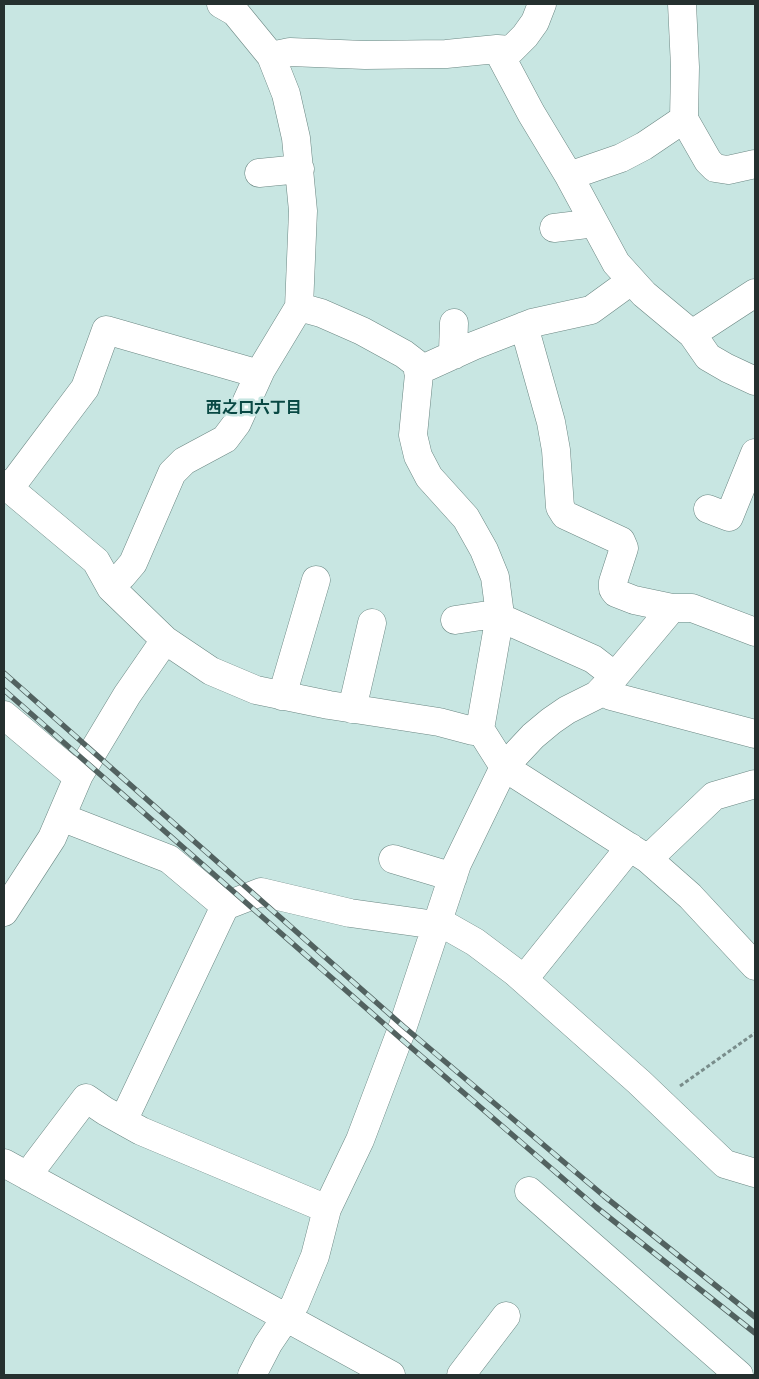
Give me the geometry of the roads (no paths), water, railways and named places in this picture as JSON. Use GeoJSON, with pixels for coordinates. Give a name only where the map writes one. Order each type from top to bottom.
{"type":"FeatureCollection","features":[{"type":"Feature","properties":{"kind":"street"},"geometry":{"type":"LineString","coordinates":[[109,584],[122,576],[133,563],[172,474],[184,461],[225,439],[237,423],[259,374],[299,307],[303,211],[300,169],[286,94],[271,56],[235,12],[221,4]]}},
{"type":"Feature","properties":{"kind":"street"},"geometry":{"type":"LineString","coordinates":[[271,56],[290,52],[364,44],[446,54],[497,49],[511,50],[525,36],[535,22],[542,4]]}},
{"type":"Feature","properties":{"kind":"street"},"geometry":{"type":"LineString","coordinates":[[682,4],[685,67],[684,119],[708,161],[715,168],[728,170],[755,164]]}},
{"type":"Feature","properties":{"kind":"street"},"geometry":{"type":"LineString","coordinates":[[497,49],[531,113],[569,176],[616,262],[631,281],[692,334],[708,357],[755,381]]}},
{"type":"Feature","properties":{"kind":"street"},"geometry":{"type":"LineString","coordinates":[[569,176],[622,158],[684,119]]}},
{"type":"Feature","properties":{"kind":"street"},"geometry":{"type":"LineString","coordinates":[[259,173],[300,169]]}},
{"type":"Feature","properties":{"kind":"street"},"geometry":{"type":"LineString","coordinates":[[554,228],[588,224],[592,221]]}},
{"type":"Feature","properties":{"kind":"street"},"geometry":{"type":"LineString","coordinates":[[418,371],[524,326],[551,317],[590,310],[631,281]]}},
{"type":"Feature","properties":{"kind":"street"},"geometry":{"type":"LineString","coordinates":[[692,334],[755,294]]}},
{"type":"Feature","properties":{"kind":"street"},"geometry":{"type":"LineString","coordinates":[[299,307],[321,313],[386,344],[416,364],[418,371],[413,435],[418,456],[429,477],[466,518],[484,550],[495,577],[499,617],[480,729],[504,767],[639,853],[690,896],[755,966]]}},
{"type":"Feature","properties":{"kind":"street"},"geometry":{"type":"LineString","coordinates":[[454,323],[454,355]]}},
{"type":"Feature","properties":{"kind":"street"},"geometry":{"type":"LineString","coordinates":[[524,326],[551,422],[556,450],[560,507],[565,515],[621,541],[624,548],[613,582],[613,589],[634,600],[672,608],[692,608],[755,632]]}},
{"type":"Feature","properties":{"kind":"street"},"geometry":{"type":"LineString","coordinates":[[259,374],[106,330],[85,388],[6,487],[96,561],[109,584],[165,640],[211,671],[256,690],[282,696],[439,722],[474,731],[480,729]]}},
{"type":"Feature","properties":{"kind":"street"},"geometry":{"type":"LineString","coordinates":[[708,509],[729,517],[755,453]]}},
{"type":"Feature","properties":{"kind":"street"},"geometry":{"type":"LineString","coordinates":[[282,696],[316,580]]}},
{"type":"Feature","properties":{"kind":"street"},"geometry":{"type":"LineString","coordinates":[[252,1375],[268,1344],[295,1304],[315,1256],[327,1209],[360,1140],[403,1026],[453,877],[504,767],[551,721],[609,683],[672,608]]}},
{"type":"Feature","properties":{"kind":"street"},"geometry":{"type":"LineString","coordinates":[[455,620],[488,616],[499,617],[593,659],[609,669],[611,696],[690,715],[755,734]]}},
{"type":"Feature","properties":{"kind":"street"},"geometry":{"type":"LineString","coordinates":[[352,709],[372,623]]}},
{"type":"Feature","properties":{"kind":"street"},"geometry":{"type":"LineString","coordinates":[[4,912],[52,838],[79,776],[127,695],[165,640]]}},
{"type":"Feature","properties":{"kind":"street"},"geometry":{"type":"LineString","coordinates":[[4,715],[79,776]]}},
{"type":"Feature","properties":{"kind":"street"},"geometry":{"type":"LineString","coordinates":[[524,979],[639,853],[714,796],[755,784]]}},
{"type":"Feature","properties":{"kind":"street"},"geometry":{"type":"LineString","coordinates":[[61,817],[169,859],[225,906]]}},
{"type":"Feature","properties":{"kind":"street"},"geometry":{"type":"LineString","coordinates":[[393,858],[453,877]]}},
{"type":"Feature","properties":{"kind":"street"},"geometry":{"type":"LineString","coordinates":[[123,1121],[153,1062],[225,906],[260,892],[350,913],[437,923],[475,942],[524,979],[659,1101],[725,1164],[755,1172]]}},
{"type":"Feature","properties":{"kind":"street"},"geometry":{"type":"LineString","coordinates":[[29,1177],[36,1164],[86,1098],[123,1121],[184,1150],[327,1209]]}},
{"type":"Feature","properties":{"kind":"street"},"geometry":{"type":"LineString","coordinates":[[4,1163],[285,1319],[391,1375]]}},
{"type":"Feature","properties":{"kind":"street"},"geometry":{"type":"LineString","coordinates":[[529,1190],[739,1375]]}},
{"type":"Feature","properties":{"kind":"street"},"geometry":{"type":"LineString","coordinates":[[461,1375],[506,1316]]}},
{"type":"Feature","properties":{"kind":"railway"},"geometry":{"type":"LineString","coordinates":[[4,673],[403,1026],[604,1196],[755,1317]]}},
{"type":"Feature","properties":{"kind":"railway"},"geometry":{"type":"LineString","coordinates":[[4,690],[399,1037],[596,1207],[755,1333]]}},
{"type":"Feature","properties":{"kind":"district","name":"西之口六丁目"},"geometry":{"type":"Point","coordinates":[254,408]}}]}
